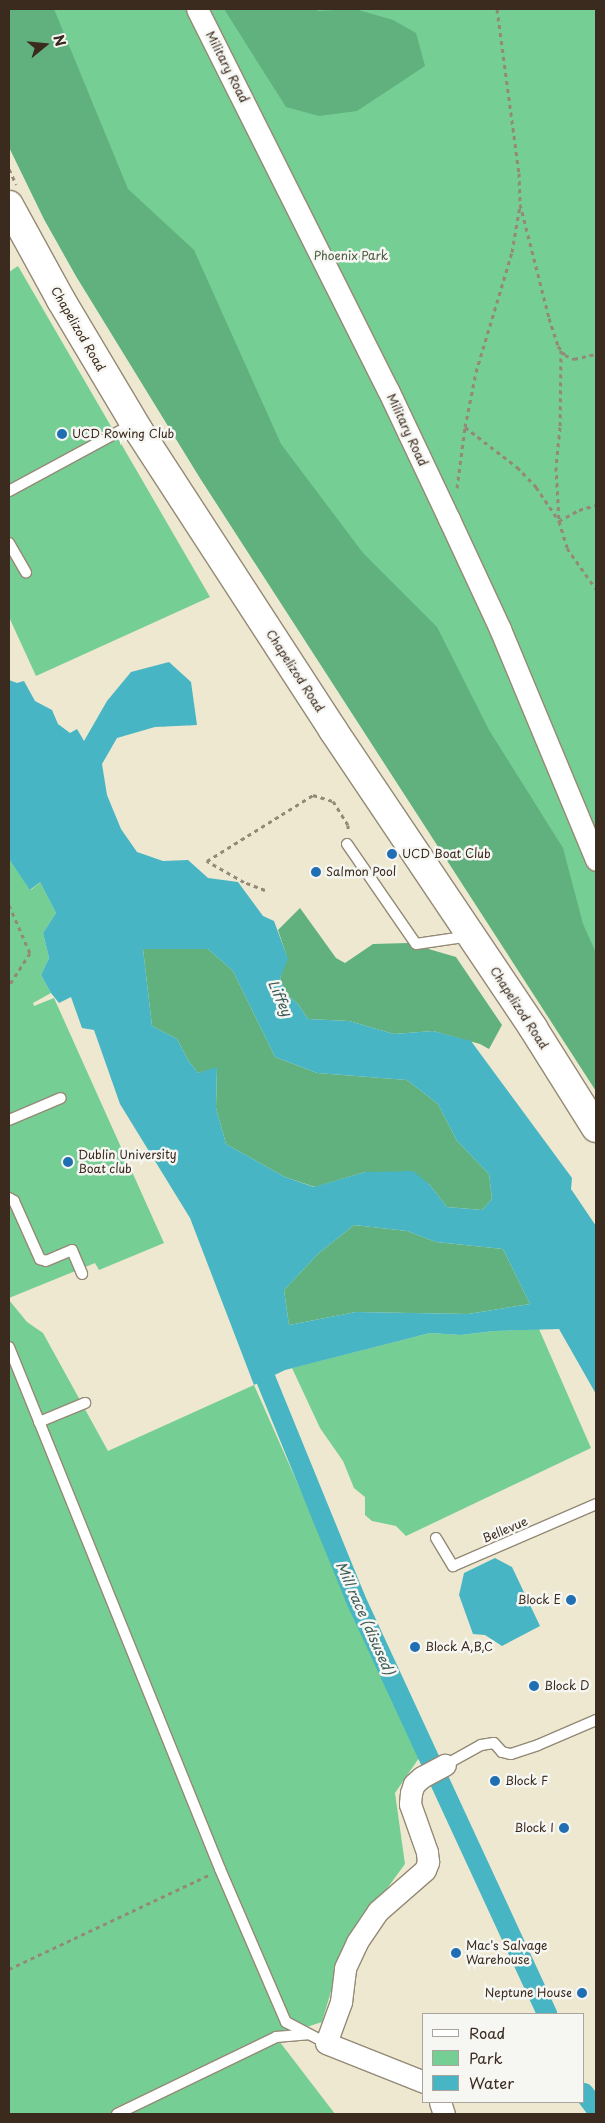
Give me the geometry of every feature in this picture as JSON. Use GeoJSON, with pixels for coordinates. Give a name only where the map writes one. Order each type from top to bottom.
{"type":"FeatureCollection","features":[{"type":"Feature","properties":{"kind":"main road","name":"Chapelizod Road"},"geometry":{"type":"LineString","coordinates":[[9,205],[61,300],[134,423],[596,1128]]}},
{"type":"Feature","properties":{"kind":"street","name":"Military Road"},"geometry":{"type":"LineString","coordinates":[[197,9],[388,390],[450,519],[500,629],[594,849]]}},
{"type":"Feature","properties":{"kind":"street"},"geometry":{"type":"LineString","coordinates":[[422,2081],[317,2038],[341,2002],[345,1968],[357,1942],[378,1911],[424,1870],[428,1862],[427,1852],[410,1804],[414,1784],[422,1777],[445,1765]]}},
{"type":"Feature","properties":{"kind":"lane"},"geometry":{"type":"LineString","coordinates":[[9,492],[134,423]]}},
{"type":"Feature","properties":{"kind":"lane"},"geometry":{"type":"LineString","coordinates":[[9,544],[26,572]]}},
{"type":"Feature","properties":{"kind":"lane"},"geometry":{"type":"LineString","coordinates":[[347,844],[416,944],[471,936]]}},
{"type":"Feature","properties":{"kind":"lane"},"geometry":{"type":"LineString","coordinates":[[9,1120],[61,1098]]}},
{"type":"Feature","properties":{"kind":"lane"},"geometry":{"type":"LineString","coordinates":[[9,1198],[14,1201],[40,1260],[46,1260],[72,1250],[82,1274]]}},
{"type":"Feature","properties":{"kind":"lane"},"geometry":{"type":"LineString","coordinates":[[9,1347],[12,1364],[39,1422],[220,1869],[286,2022],[317,2038]]}},
{"type":"Feature","properties":{"kind":"lane"},"geometry":{"type":"LineString","coordinates":[[39,1422],[86,1403]]}},
{"type":"Feature","properties":{"kind":"lane","name":"Bellevue"},"geometry":{"type":"LineString","coordinates":[[436,1538],[453,1566],[596,1504]]}},
{"type":"Feature","properties":{"kind":"lane"},"geometry":{"type":"LineString","coordinates":[[445,1765],[481,1745],[494,1743],[502,1752],[511,1754],[538,1745],[596,1720]]}},
{"type":"Feature","properties":{"kind":"lane"},"geometry":{"type":"LineString","coordinates":[[117,2114],[276,2037],[317,2038]]}},
{"type":"Feature","properties":{"kind":"path"},"geometry":{"type":"LineString","coordinates":[[450,519],[454,514],[465,427],[476,372],[512,252],[520,204],[519,174],[497,9]]}},
{"type":"Feature","properties":{"kind":"path"},"geometry":{"type":"LineString","coordinates":[[520,204],[549,318],[561,350],[565,355],[574,359],[596,354]]}},
{"type":"Feature","properties":{"kind":"path"},"geometry":{"type":"LineString","coordinates":[[561,350],[560,427],[556,467],[559,521],[567,548],[596,589]]}},
{"type":"Feature","properties":{"kind":"path"},"geometry":{"type":"LineString","coordinates":[[465,427],[517,467],[536,487],[559,521]]}},
{"type":"Feature","properties":{"kind":"path"},"geometry":{"type":"LineString","coordinates":[[559,521],[579,510],[596,505]]}},
{"type":"Feature","properties":{"kind":"path"},"geometry":{"type":"LineString","coordinates":[[265,890],[244,882],[207,861],[313,795],[332,801],[348,825],[347,844]]}},
{"type":"Feature","properties":{"kind":"path"},"geometry":{"type":"LineString","coordinates":[[9,905],[30,953],[9,985]]}},
{"type":"Feature","properties":{"kind":"path"},"geometry":{"type":"LineString","coordinates":[[9,1969],[220,1869]]}},
{"type":"Feature","properties":{"kind":"green space","name":"Phoenix Park"},"geometry":{"type":"Polygon","coordinates":[[[9,9],[596,9],[596,1091],[200,478],[76,276],[44,219],[9,147],[9,9]]]}},
{"type":"Feature","properties":{"kind":"green space"},"geometry":{"type":"Polygon","coordinates":[[[9,9],[54,9],[128,189],[194,250],[281,444],[363,553],[437,627],[489,730],[563,848],[583,924],[596,953],[596,1091],[200,478],[76,276],[44,219],[9,147],[9,9]]]}},
{"type":"Feature","properties":{"kind":"green space"},"geometry":{"type":"Polygon","coordinates":[[[224,9],[315,9],[318,11],[355,9],[393,20],[416,33],[425,66],[357,111],[319,116],[286,107],[224,9]]]}},
{"type":"Feature","properties":{"kind":"green space","name":"UCD Rowing Club"},"geometry":{"type":"Polygon","coordinates":[[[18,266],[210,597],[36,676],[9,617],[9,272],[18,266]]]}},
{"type":"Feature","properties":{"kind":"green space","name":"Dublin University Boat club"},"geometry":{"type":"Polygon","coordinates":[[[9,859],[31,890],[40,882],[56,913],[43,933],[49,958],[41,975],[51,993],[33,1003],[34,1006],[54,998],[164,1243],[99,1270],[95,1263],[9,1298],[9,859]]]}},
{"type":"Feature","properties":{"kind":"green space"},"geometry":{"type":"Polygon","coordinates":[[[300,908],[336,958],[345,963],[373,944],[408,943],[456,957],[502,1025],[489,1049],[480,1044],[433,1031],[394,1034],[349,1021],[308,1019],[298,1004],[286,994],[280,978],[287,957],[278,930],[300,908]]]}},
{"type":"Feature","properties":{"kind":"green space"},"geometry":{"type":"Polygon","coordinates":[[[143,949],[208,949],[233,971],[275,1057],[317,1073],[407,1080],[438,1104],[457,1141],[489,1174],[492,1199],[482,1210],[447,1207],[429,1184],[365,1172],[315,1187],[285,1177],[226,1144],[216,1108],[217,1068],[198,1073],[188,1060],[177,1039],[152,1026],[143,949]]]}},
{"type":"Feature","properties":{"kind":"green space"},"geometry":{"type":"Polygon","coordinates":[[[354,1225],[407,1231],[436,1242],[503,1249],[530,1304],[468,1314],[356,1312],[289,1325],[284,1290],[319,1253],[354,1225]]]}},
{"type":"Feature","properties":{"kind":"green space"},"geometry":{"type":"Polygon","coordinates":[[[9,1300],[27,1322],[43,1333],[108,1451],[254,1385],[419,1758],[395,1793],[405,1864],[344,1947],[322,2022],[276,2037],[335,2114],[9,2114],[9,1300]]]}},
{"type":"Feature","properties":{"kind":"green space"},"geometry":{"type":"Polygon","coordinates":[[[539,1329],[591,1448],[406,1536],[396,1526],[372,1521],[365,1515],[365,1497],[354,1488],[343,1461],[320,1428],[292,1368],[430,1333],[461,1335],[539,1329]]]}},
{"type":"Feature","properties":{"kind":"water","name":"Liffey"},"geometry":{"type":"Polygon","coordinates":[[[169,662],[191,682],[197,725],[155,727],[117,738],[102,764],[107,795],[121,829],[137,852],[163,861],[188,860],[208,878],[238,882],[263,916],[274,921],[288,959],[280,978],[286,994],[298,1004],[308,1019],[349,1021],[394,1034],[433,1031],[471,1041],[572,1178],[571,1189],[596,1226],[596,1394],[559,1329],[494,1331],[461,1335],[430,1333],[285,1370],[254,1385],[190,1218],[120,1104],[94,1030],[82,1028],[71,997],[59,1003],[41,975],[49,958],[43,933],[56,913],[40,882],[30,890],[9,859],[9,680],[17,683],[24,681],[35,701],[52,710],[58,724],[70,733],[77,729],[84,741],[107,701],[131,672],[169,662]],[[143,949],[152,1026],[177,1039],[188,1060],[198,1073],[217,1067],[216,1108],[226,1144],[285,1177],[314,1187],[365,1172],[413,1171],[429,1184],[447,1207],[482,1210],[492,1199],[489,1174],[457,1141],[438,1104],[407,1080],[317,1073],[275,1057],[233,971],[208,949],[143,949]],[[354,1225],[319,1253],[284,1290],[289,1325],[356,1312],[468,1314],[530,1304],[503,1249],[436,1242],[407,1231],[354,1225]]]}},
{"type":"Feature","properties":{"kind":"water"},"geometry":{"type":"Polygon","coordinates":[[[495,1558],[512,1567],[540,1626],[502,1646],[485,1635],[473,1634],[459,1595],[464,1573],[495,1558]]]}},
{"type":"Feature","properties":{"kind":"waterway","name":"Mill race (disused)"},"geometry":{"type":"LineString","coordinates":[[256,1355],[355,1598],[547,2013]]}},
{"type":"Feature","properties":{"kind":"waterway","name":"Mill race (disused)"},"geometry":{"type":"LineString","coordinates":[[585,2094],[596,2109]]}},
{"type":"Feature","properties":{"kind":"place","name":"UCD Rowing Club"},"geometry":{"type":"Point","coordinates":[62,434]}},
{"type":"Feature","properties":{"kind":"place","name":"UCD Boat Club"},"geometry":{"type":"Point","coordinates":[392,854]}},
{"type":"Feature","properties":{"kind":"place","name":"Salmon Pool"},"geometry":{"type":"Point","coordinates":[316,872]}},
{"type":"Feature","properties":{"kind":"place","name":"Dublin University Boat club"},"geometry":{"type":"Point","coordinates":[68,1162]}},
{"type":"Feature","properties":{"kind":"place","name":"Block E"},"geometry":{"type":"Point","coordinates":[571,1600]}},
{"type":"Feature","properties":{"kind":"place","name":"Block A,B,C"},"geometry":{"type":"Point","coordinates":[415,1647]}},
{"type":"Feature","properties":{"kind":"place","name":"Block D"},"geometry":{"type":"Point","coordinates":[534,1686]}},
{"type":"Feature","properties":{"kind":"place","name":"Block F"},"geometry":{"type":"Point","coordinates":[495,1781]}},
{"type":"Feature","properties":{"kind":"place","name":"Block I"},"geometry":{"type":"Point","coordinates":[564,1828]}},
{"type":"Feature","properties":{"kind":"place","name":"Mac's Salvage Warehouse"},"geometry":{"type":"Point","coordinates":[456,1953]}},
{"type":"Feature","properties":{"kind":"place","name":"Neptune House"},"geometry":{"type":"Point","coordinates":[582,1993]}}]}
